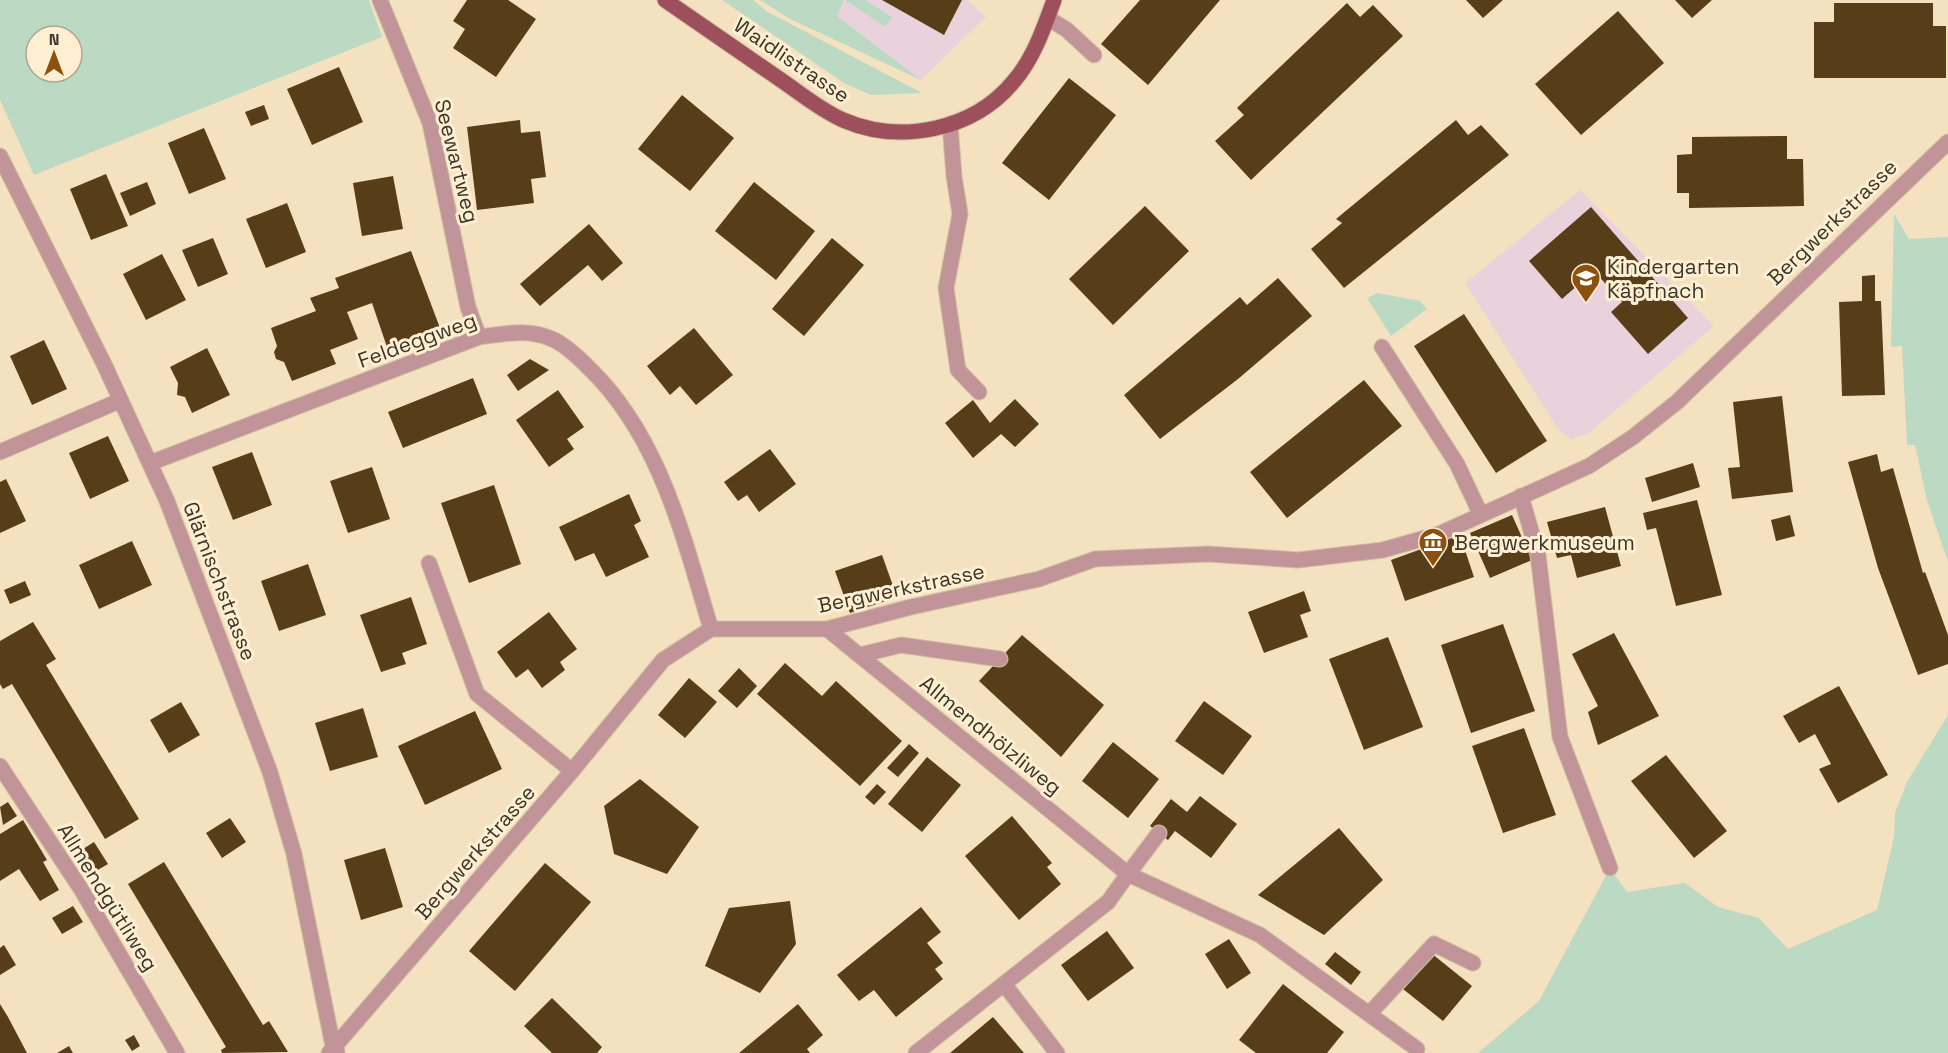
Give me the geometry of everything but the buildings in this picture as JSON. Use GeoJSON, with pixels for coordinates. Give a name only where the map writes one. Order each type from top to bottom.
{"type":"FeatureCollection","features":[{"type":"Feature","properties":{"kind":"main road","name":"Waidlistrasse"},"geometry":{"type":"LineString","coordinates":[[665,0],[824,110],[843,120],[885,131],[929,129],[950,124],[986,107],[1015,81],[1034,50],[1054,0]]}},
{"type":"Feature","properties":{"kind":"street","name":"Seewartweg"},"geometry":{"type":"LineString","coordinates":[[380,0],[430,123],[468,307],[479,337]]}},
{"type":"Feature","properties":{"kind":"street"},"geometry":{"type":"LineString","coordinates":[[1048,18],[1067,30],[1094,55]]}},
{"type":"Feature","properties":{"kind":"street"},"geometry":{"type":"LineString","coordinates":[[950,124],[960,214],[946,288],[947,298],[958,370],[979,392]]}},
{"type":"Feature","properties":{"kind":"street","name":"Bergwerkstrasse"},"geometry":{"type":"LineString","coordinates":[[334,1051],[572,771],[663,660],[711,629],[828,628],[1039,579],[1095,559],[1208,554],[1298,560],[1383,550],[1439,534],[1588,466],[1633,437],[1677,402],[1948,142]]}},
{"type":"Feature","properties":{"kind":"street","name":"Glärnischstrasse"},"geometry":{"type":"LineString","coordinates":[[0,156],[95,345],[167,501],[270,772],[294,854],[334,1051]]}},
{"type":"Feature","properties":{"kind":"street","name":"Feldeggweg"},"geometry":{"type":"LineString","coordinates":[[150,463],[479,337],[522,332],[552,339],[579,358],[601,379],[640,430],[672,501],[711,629]]}},
{"type":"Feature","properties":{"kind":"street"},"geometry":{"type":"LineString","coordinates":[[1382,347],[1457,464],[1481,515]]}},
{"type":"Feature","properties":{"kind":"street"},"geometry":{"type":"LineString","coordinates":[[0,452],[119,400]]}},
{"type":"Feature","properties":{"kind":"street"},"geometry":{"type":"LineString","coordinates":[[1521,496],[1538,555],[1560,737],[1610,868]]}},
{"type":"Feature","properties":{"kind":"street"},"geometry":{"type":"LineString","coordinates":[[429,563],[477,694],[572,771]]}},
{"type":"Feature","properties":{"kind":"street","name":"Allmendhölzliweg"},"geometry":{"type":"LineString","coordinates":[[828,628],[1128,874],[1260,935],[1417,1049]]}},
{"type":"Feature","properties":{"kind":"street"},"geometry":{"type":"LineString","coordinates":[[860,655],[900,645],[1000,659]]}},
{"type":"Feature","properties":{"kind":"street","name":"Allmendgütliweg"},"geometry":{"type":"LineString","coordinates":[[0,765],[81,889],[177,1053]]}},
{"type":"Feature","properties":{"kind":"street"},"geometry":{"type":"LineString","coordinates":[[916,1053],[1108,902],[1159,833]]}},
{"type":"Feature","properties":{"kind":"street"},"geometry":{"type":"LineString","coordinates":[[1369,1014],[1434,944],[1473,963]]}},
{"type":"Feature","properties":{"kind":"street"},"geometry":{"type":"LineString","coordinates":[[1004,984],[1057,1053]]}},
{"type":"Feature","properties":{"kind":"shaded area"},"geometry":{"type":"Polygon","coordinates":[[[845,0],[885,27],[891,17],[865,0],[882,0],[944,34],[962,0],[967,0],[986,17],[921,80],[837,16],[845,0]]]}},
{"type":"Feature","properties":{"kind":"shaded area","name":"Kindergarten Käpfnach"},"geometry":{"type":"Polygon","coordinates":[[[1580,190],[1714,326],[1589,433],[1571,439],[1558,429],[1465,283],[1580,190]]]}},
{"type":"Feature","properties":{"kind":"green space"},"geometry":{"type":"Polygon","coordinates":[[[0,0],[369,0],[382,37],[34,175],[0,100],[0,0]]]}},
{"type":"Feature","properties":{"kind":"green space"},"geometry":{"type":"Polygon","coordinates":[[[722,0],[753,0],[766,11],[922,93],[871,95],[844,83],[722,0]]]}},
{"type":"Feature","properties":{"kind":"green space"},"geometry":{"type":"Polygon","coordinates":[[[760,0],[844,0],[837,16],[921,80],[790,19],[760,0]]]}},
{"type":"Feature","properties":{"kind":"green space"},"geometry":{"type":"Polygon","coordinates":[[[845,0],[865,0],[892,17],[885,27],[845,0]]]}},
{"type":"Feature","properties":{"kind":"green space"},"geometry":{"type":"Polygon","coordinates":[[[1894,214],[1909,239],[1948,237],[1948,562],[1927,500],[1915,445],[1907,445],[1902,346],[1891,347],[1894,214]]]}},
{"type":"Feature","properties":{"kind":"green space"},"geometry":{"type":"Polygon","coordinates":[[[1377,293],[1420,301],[1427,309],[1391,336],[1367,298],[1377,293]]]}},
{"type":"Feature","properties":{"kind":"green space"},"geometry":{"type":"Polygon","coordinates":[[[1948,715],[1948,1053],[1478,1053],[1539,1001],[1610,868],[1627,892],[1685,883],[1718,907],[1759,918],[1788,949],[1877,910],[1894,837],[1895,813],[1907,782],[1948,715]]]}},
{"type":"Feature","properties":{"kind":"place","name":"Kindergarten Käpfnach"},"geometry":{"type":"Point","coordinates":[1586,304]}},
{"type":"Feature","properties":{"kind":"place","name":"Bergwerkmuseum"},"geometry":{"type":"Point","coordinates":[1433,568]}}]}
